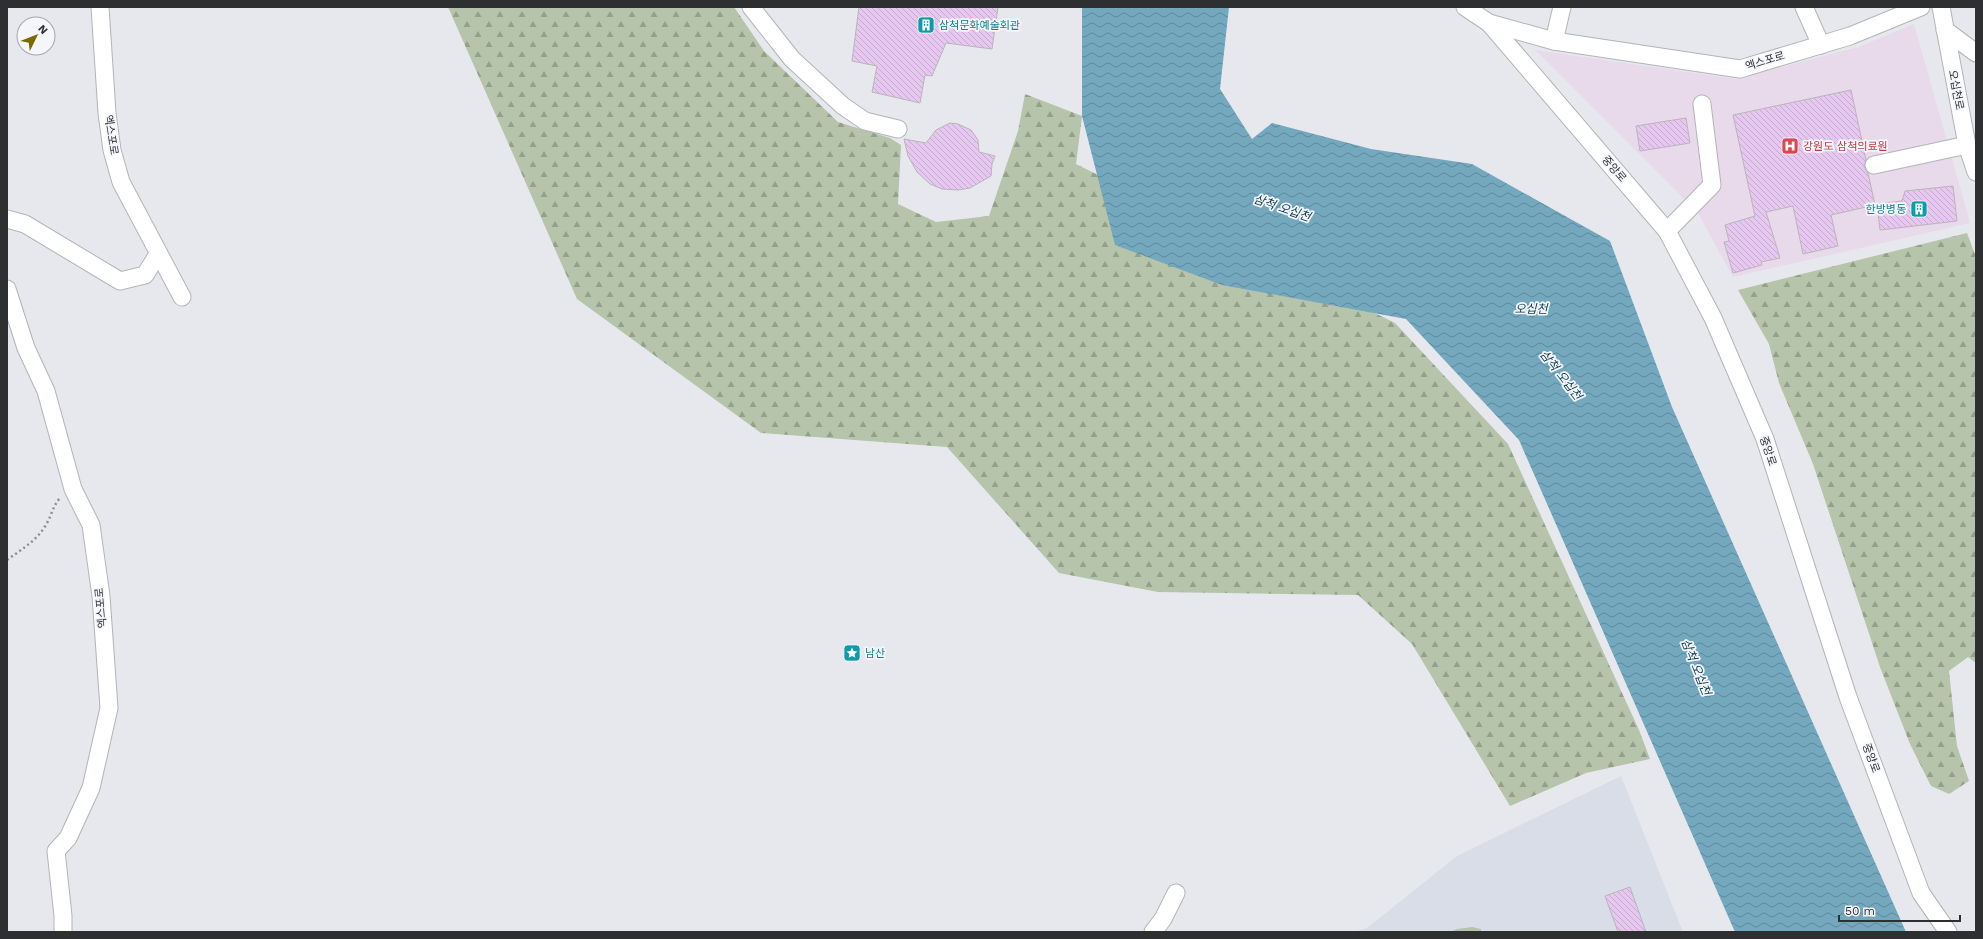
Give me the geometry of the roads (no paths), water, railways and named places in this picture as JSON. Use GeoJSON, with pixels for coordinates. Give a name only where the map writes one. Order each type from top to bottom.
{"type":"FeatureCollection","features":[{"type":"Feature","properties":{"kind":"street","name":"엑스포로"},"geometry":{"type":"LineString","coordinates":[[100,7],[112,150],[121,182],[182,297]]}},
{"type":"Feature","properties":{"kind":"street"},"geometry":{"type":"LineString","coordinates":[[752,7],[792,59],[844,106],[865,121],[898,129]]}},
{"type":"Feature","properties":{"kind":"street"},"geometry":{"type":"LineString","coordinates":[[1465,7],[1489,23]]}},
{"type":"Feature","properties":{"kind":"street"},"geometry":{"type":"LineString","coordinates":[[1554,41],[1562,7]]}},
{"type":"Feature","properties":{"kind":"street"},"geometry":{"type":"LineString","coordinates":[[1804,7],[1821,45]]}},
{"type":"Feature","properties":{"kind":"street","name":"엑스포로"},"geometry":{"type":"LineString","coordinates":[[1489,23],[1554,41],[1740,69],[1850,36],[1921,7]]}},
{"type":"Feature","properties":{"kind":"street","name":"오십천로"},"geometry":{"type":"LineString","coordinates":[[1941,7],[1971,139],[1976,172]]}},
{"type":"Feature","properties":{"kind":"street","name":"중앙로"},"geometry":{"type":"LineString","coordinates":[[1489,23],[1667,232],[1713,318],[1765,439],[1848,697],[1921,893],[1948,932]]}},
{"type":"Feature","properties":{"kind":"street"},"geometry":{"type":"LineString","coordinates":[[1945,30],[1976,53]]}},
{"type":"Feature","properties":{"kind":"street"},"geometry":{"type":"LineString","coordinates":[[1667,232],[1712,186],[1702,104]]}},
{"type":"Feature","properties":{"kind":"street"},"geometry":{"type":"LineString","coordinates":[[1874,165],[1971,139]]}},
{"type":"Feature","properties":{"kind":"street"},"geometry":{"type":"LineString","coordinates":[[7,219],[25,224],[120,281],[145,275],[158,254]]}},
{"type":"Feature","properties":{"kind":"street","name":"엑스포로"},"geometry":{"type":"LineString","coordinates":[[7,289],[26,348],[46,391],[72,485],[91,525],[101,596],[109,708],[91,788],[68,838],[56,851],[63,916],[63,932]]}},
{"type":"Feature","properties":{"kind":"street"},"geometry":{"type":"LineString","coordinates":[[1153,932],[1163,919],[1176,893]]}},
{"type":"Feature","properties":{"kind":"water","name":"오십천"},"geometry":{"type":"Polygon","coordinates":[[[1082,7],[1229,7],[1220,89],[1252,139],[1272,123],[1371,149],[1472,164],[1610,241],[1672,407],[1906,932],[1735,932],[1519,440],[1406,319],[1222,285],[1115,245],[1082,116],[1082,7]]]}},
{"type":"Feature","properties":{"kind":"place","name":"삼척문화예술회관"},"geometry":{"type":"Point","coordinates":[926,25]}},
{"type":"Feature","properties":{"kind":"place","name":"강원도 삼척의료원"},"geometry":{"type":"Point","coordinates":[1790,146]}},
{"type":"Feature","properties":{"kind":"place","name":"한방병동"},"geometry":{"type":"Point","coordinates":[1919,209]}},
{"type":"Feature","properties":{"kind":"place","name":"남산"},"geometry":{"type":"Point","coordinates":[852,653]}},
{"type":"Feature","properties":{"kind":"water label","name":"삼척 오십천"},"geometry":{"type":"Point","coordinates":[1282,208]}},
{"type":"Feature","properties":{"kind":"water label","name":"삼척 오십천"},"geometry":{"type":"Point","coordinates":[1561,375]}},
{"type":"Feature","properties":{"kind":"water label","name":"삼척 오십천"},"geometry":{"type":"Point","coordinates":[1696,667]}}]}
